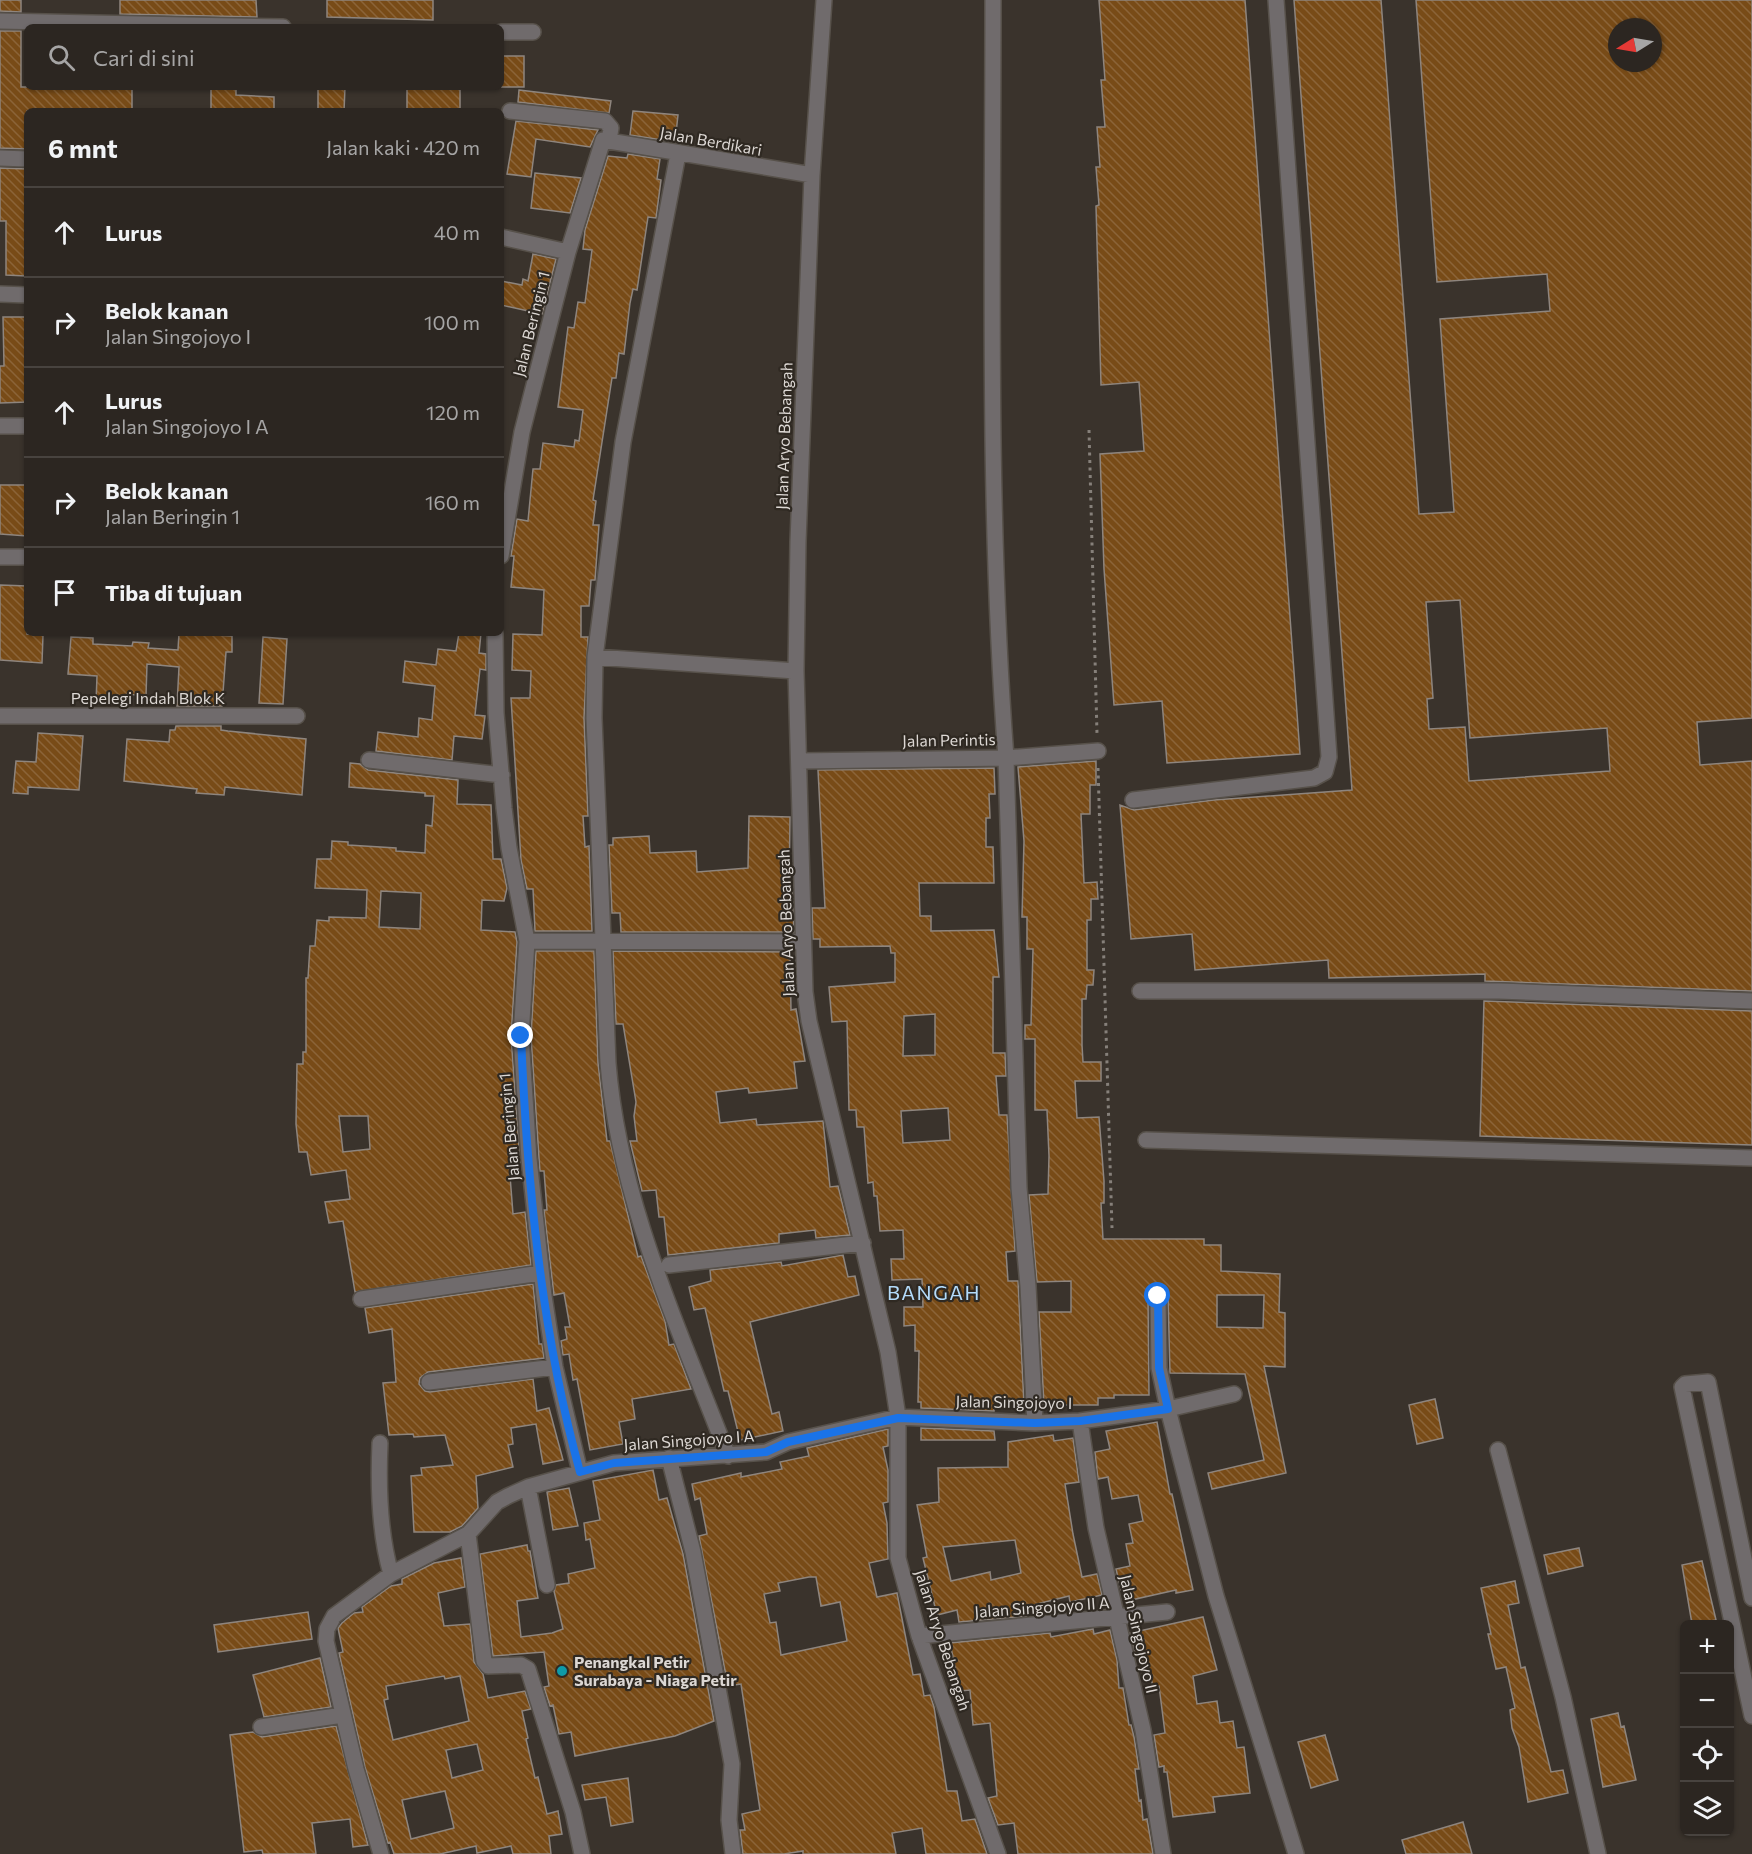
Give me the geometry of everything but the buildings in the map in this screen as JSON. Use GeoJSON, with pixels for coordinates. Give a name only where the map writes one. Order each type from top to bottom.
{"type":"FeatureCollection","features":[{"type":"Feature","properties":{"kind":"street","name":"Jalan Aryo Bebangah"},"geometry":{"type":"LineString","coordinates":[[824,0],[812,175],[798,542],[796,672],[800,761],[802,942],[809,1021],[884,1332],[898,1418],[898,1558],[919,1636],[998,1854]]}},
{"type":"Feature","properties":{"kind":"street"},"geometry":{"type":"LineString","coordinates":[[993,0],[993,379],[1001,690],[1006,758],[1018,1188],[1028,1286],[1035,1423]]}},
{"type":"Feature","properties":{"kind":"street"},"geometry":{"type":"LineString","coordinates":[[1133,800],[1314,778],[1325,772],[1329,757],[1276,0]]}},
{"type":"Feature","properties":{"kind":"street"},"geometry":{"type":"LineString","coordinates":[[0,21],[142,24]]}},
{"type":"Feature","properties":{"kind":"street"},"geometry":{"type":"LineString","coordinates":[[504,32],[533,32]]}},
{"type":"Feature","properties":{"kind":"street"},"geometry":{"type":"LineString","coordinates":[[510,111],[605,122],[611,128],[606,140]]}},
{"type":"Feature","properties":{"kind":"street","name":"Jalan Berdikari"},"geometry":{"type":"LineString","coordinates":[[606,140],[812,175]]}},
{"type":"Feature","properties":{"kind":"street","name":"Jalan Beringin 1"},"geometry":{"type":"LineString","coordinates":[[504,538],[522,432],[567,252],[606,140]]}},
{"type":"Feature","properties":{"kind":"street"},"geometry":{"type":"LineString","coordinates":[[678,154],[623,442],[595,657],[594,718],[610,1091],[632,1197],[654,1267],[728,1456]]}},
{"type":"Feature","properties":{"kind":"street"},"geometry":{"type":"LineString","coordinates":[[0,158],[24,159]]}},
{"type":"Feature","properties":{"kind":"street"},"geometry":{"type":"LineString","coordinates":[[504,238],[567,252]]}},
{"type":"Feature","properties":{"kind":"street"},"geometry":{"type":"LineString","coordinates":[[0,294],[24,295]]}},
{"type":"Feature","properties":{"kind":"street"},"geometry":{"type":"LineString","coordinates":[[0,426],[24,426]]}},
{"type":"Feature","properties":{"kind":"street"},"geometry":{"type":"LineString","coordinates":[[0,557],[24,557]]}},
{"type":"Feature","properties":{"kind":"street","name":"Jalan Beringin 1"},"geometry":{"type":"LineString","coordinates":[[495,636],[493,666],[509,848],[527,941],[521,1045],[529,1159],[541,1273],[555,1367],[580,1472]]}},
{"type":"Feature","properties":{"kind":"street"},"geometry":{"type":"LineString","coordinates":[[595,657],[796,672]]}},
{"type":"Feature","properties":{"kind":"street","name":"Pepelegi Indah Blok K"},"geometry":{"type":"LineString","coordinates":[[0,716],[297,717]]}},
{"type":"Feature","properties":{"kind":"street","name":"Jalan Perintis"},"geometry":{"type":"LineString","coordinates":[[800,761],[1006,758],[1098,751]]}},
{"type":"Feature","properties":{"kind":"street"},"geometry":{"type":"LineString","coordinates":[[369,760],[502,775]]}},
{"type":"Feature","properties":{"kind":"street"},"geometry":{"type":"LineString","coordinates":[[527,941],[802,942]]}},
{"type":"Feature","properties":{"kind":"street"},"geometry":{"type":"LineString","coordinates":[[1140,991],[1499,991],[1752,1001]]}},
{"type":"Feature","properties":{"kind":"street"},"geometry":{"type":"LineString","coordinates":[[1146,1140],[1752,1158]]}},
{"type":"Feature","properties":{"kind":"street"},"geometry":{"type":"LineString","coordinates":[[669,1265],[863,1243]]}},
{"type":"Feature","properties":{"kind":"street"},"geometry":{"type":"LineString","coordinates":[[361,1299],[541,1273]]}},
{"type":"Feature","properties":{"kind":"street"},"geometry":{"type":"LineString","coordinates":[[1158,1296],[1159,1368],[1168,1409],[1216,1596],[1296,1854]]}},
{"type":"Feature","properties":{"kind":"street"},"geometry":{"type":"LineString","coordinates":[[429,1382],[555,1367]]}},
{"type":"Feature","properties":{"kind":"street"},"geometry":{"type":"LineString","coordinates":[[1752,1598],[1708,1382],[1685,1384],[1682,1387],[1752,1716]]}},
{"type":"Feature","properties":{"kind":"street","name":"Jalan Singojoyo I"},"geometry":{"type":"LineString","coordinates":[[898,1418],[1035,1423],[1080,1421],[1168,1409],[1234,1394]]}},
{"type":"Feature","properties":{"kind":"street","name":"Jalan Singojoyo I A"},"geometry":{"type":"LineString","coordinates":[[343,1715],[326,1641],[327,1629],[334,1616],[391,1574],[468,1534],[497,1502],[528,1486],[614,1463],[766,1452],[788,1442],[898,1418]]}},
{"type":"Feature","properties":{"kind":"street","name":"Jalan Singojoyo II"},"geometry":{"type":"LineString","coordinates":[[1080,1421],[1096,1528],[1143,1730],[1163,1854]]}},
{"type":"Feature","properties":{"kind":"street"},"geometry":{"type":"LineString","coordinates":[[380,1443],[383,1547],[391,1574]]}},
{"type":"Feature","properties":{"kind":"street"},"geometry":{"type":"LineString","coordinates":[[1498,1450],[1563,1697],[1598,1854]]}},
{"type":"Feature","properties":{"kind":"street"},"geometry":{"type":"LineString","coordinates":[[669,1458],[693,1552],[732,1764],[729,1820],[733,1854]]}},
{"type":"Feature","properties":{"kind":"street"},"geometry":{"type":"LineString","coordinates":[[528,1486],[547,1585]]}},
{"type":"Feature","properties":{"kind":"street"},"geometry":{"type":"LineString","coordinates":[[468,1534],[484,1661],[488,1666],[521,1665],[528,1669],[573,1812],[582,1854]]}},
{"type":"Feature","properties":{"kind":"street","name":"Jalan Singojoyo II A"},"geometry":{"type":"LineString","coordinates":[[919,1636],[1019,1625],[1118,1619],[1167,1612]]}},
{"type":"Feature","properties":{"kind":"street"},"geometry":{"type":"LineString","coordinates":[[261,1726],[343,1715],[381,1854]]}},
{"type":"Feature","properties":{"kind":"path"},"geometry":{"type":"LineString","coordinates":[[1089,430],[1112,1228]]}},
{"type":"Feature","properties":{"kind":"place","name":"Penangkal Petir Surabaya - Niaga Petir"},"geometry":{"type":"Point","coordinates":[562,1671]}},
{"type":"Feature","properties":{"kind":"district","name":"BANGAH"},"geometry":{"type":"Point","coordinates":[934,1293]}},
{"type":"Feature","properties":{"kind":"route"},"geometry":{"type":"LineString","coordinates":[[521,1036],[529,1159],[543,1296],[562,1404],[580,1472],[614,1463],[766,1452],[788,1442],[898,1418],[988,1419],[1035,1423],[1080,1421],[1168,1409],[1159,1368],[1158,1296]]}}]}
